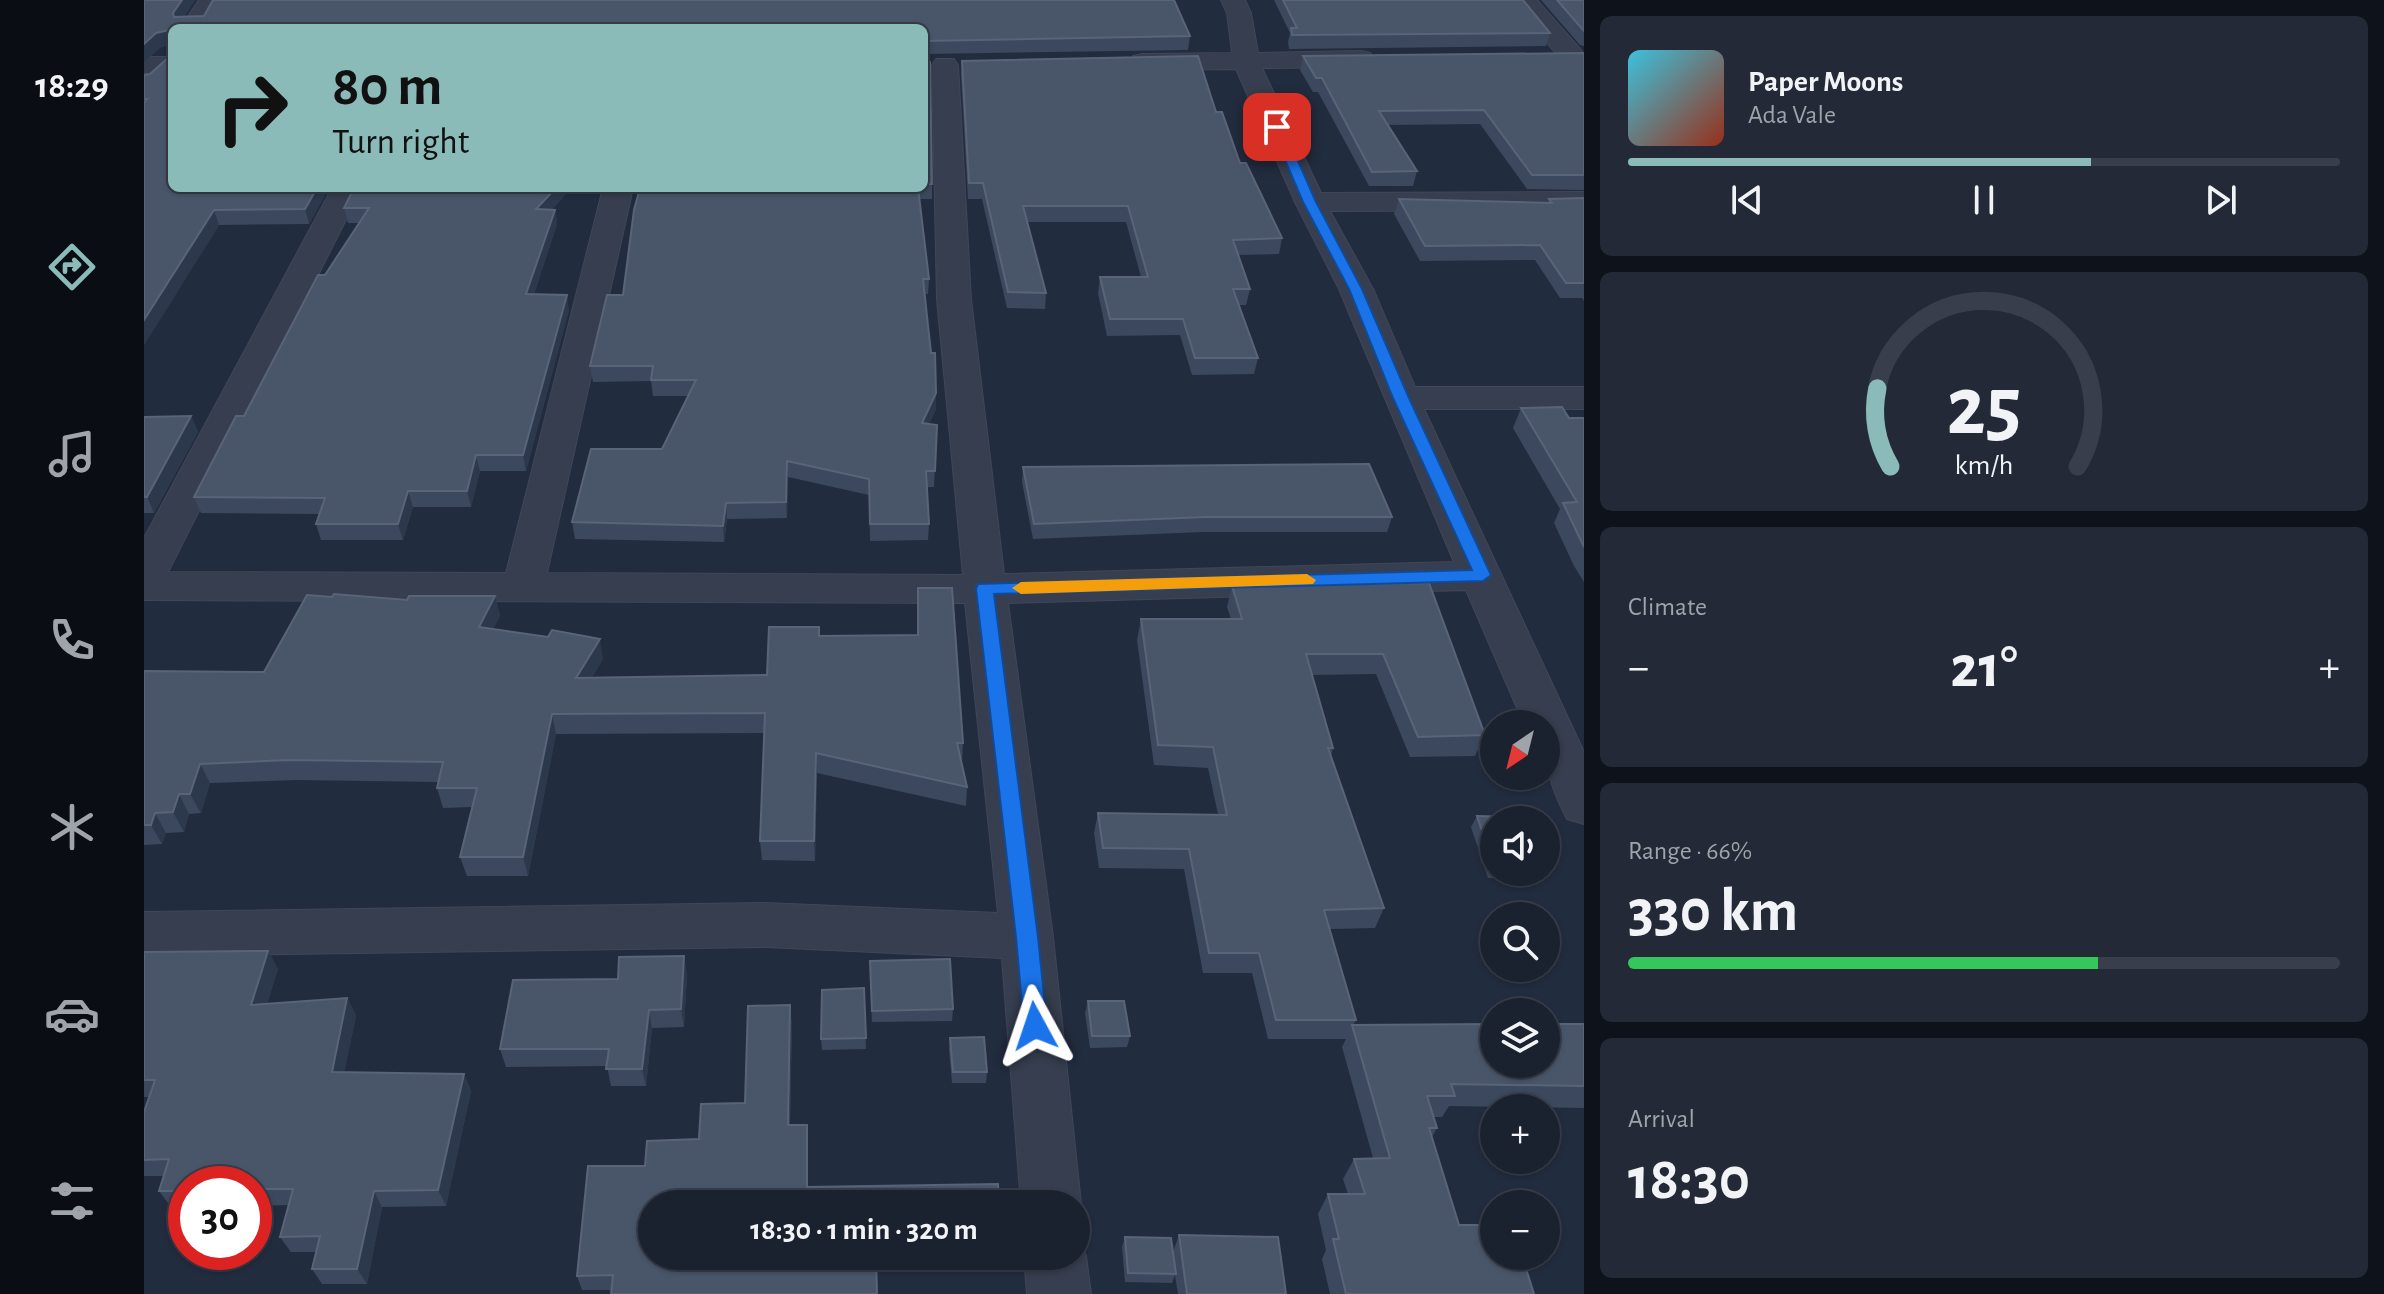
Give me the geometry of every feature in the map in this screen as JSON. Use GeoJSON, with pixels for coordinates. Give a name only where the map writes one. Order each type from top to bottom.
{"type":"FeatureCollection","features":[{"type":"Feature","properties":{"kind":"street"},"geometry":{"type":"LineString","coordinates":[[196,24],[211,0]]}},
{"type":"Feature","properties":{"kind":"street"},"geometry":{"type":"LineString","coordinates":[[1233,0],[1239,13],[1246,61],[1310,202],[1356,289],[1401,398],[1584,805]]}},
{"type":"Feature","properties":{"kind":"street"},"geometry":{"type":"LineString","coordinates":[[1524,0],[1578,56]]}},
{"type":"Feature","properties":{"kind":"street"},"geometry":{"type":"LineString","coordinates":[[1541,56],[1578,56]]}},
{"type":"Feature","properties":{"kind":"street"},"geometry":{"type":"LineString","coordinates":[[1116,62],[1386,59]]}},
{"type":"Feature","properties":{"kind":"street"},"geometry":{"type":"LineString","coordinates":[[948,65],[954,299],[1027,937],[1050,1190]]}},
{"type":"Feature","properties":{"kind":"street"},"geometry":{"type":"LineString","coordinates":[[144,577],[345,192]]}},
{"type":"Feature","properties":{"kind":"street"},"geometry":{"type":"LineString","coordinates":[[523,588],[617,192]]}},
{"type":"Feature","properties":{"kind":"street"},"geometry":{"type":"LineString","coordinates":[[1310,202],[1584,201]]}},
{"type":"Feature","properties":{"kind":"street"},"geometry":{"type":"LineString","coordinates":[[1401,398],[1584,398]]}},
{"type":"Feature","properties":{"kind":"street"},"geometry":{"type":"LineString","coordinates":[[144,586],[985,589],[1483,575]]}},
{"type":"Feature","properties":{"kind":"street"},"geometry":{"type":"LineString","coordinates":[[144,934],[766,925],[1027,937]]}},
{"type":"Feature","properties":{"kind":"street"},"geometry":{"type":"LineString","coordinates":[[1056,1270],[1059,1294]]}},
{"type":"Feature","properties":{"kind":"building"},"geometry":{"type":"Polygon","coordinates":[[[144,0],[182,0],[173,13],[174,17],[204,16],[213,0],[1174,0],[1190,36],[928,41],[928,24],[168,24],[168,30],[156,33],[144,44],[144,0]]]}},
{"type":"Feature","properties":{"kind":"building"},"geometry":{"type":"Polygon","coordinates":[[[1283,0],[1523,0],[1550,33],[1292,35],[1291,28],[1297,28],[1283,0]]]}},
{"type":"Feature","properties":{"kind":"building"},"geometry":{"type":"Polygon","coordinates":[[[1557,0],[1584,0],[1584,31],[1557,0]]]}},
{"type":"Feature","properties":{"kind":"building"},"geometry":{"type":"Polygon","coordinates":[[[1584,53],[1584,175],[1532,175],[1484,110],[1379,111],[1417,171],[1372,172],[1322,78],[1316,78],[1303,56],[1584,53]]]}},
{"type":"Feature","properties":{"kind":"building"},"geometry":{"type":"Polygon","coordinates":[[[1198,56],[1216,112],[1222,112],[1240,163],[1246,163],[1282,238],[1233,240],[1250,289],[1233,289],[1258,358],[1195,358],[1183,319],[1110,319],[1100,277],[1148,277],[1128,206],[1023,206],[1046,293],[1008,292],[983,183],[969,183],[962,61],[1198,56]]]}},
{"type":"Feature","properties":{"kind":"building"},"geometry":{"type":"Polygon","coordinates":[[[168,58],[168,192],[315,192],[305,209],[214,210],[144,320],[144,103],[147,99],[144,99],[144,75],[150,74],[168,58]]]}},
{"type":"Feature","properties":{"kind":"building"},"geometry":{"type":"Polygon","coordinates":[[[928,62],[930,62],[932,184],[928,184],[928,62]]]}},
{"type":"Feature","properties":{"kind":"building"},"geometry":{"type":"Polygon","coordinates":[[[352,192],[552,192],[536,209],[555,210],[526,294],[567,295],[523,455],[476,455],[467,491],[408,491],[398,524],[316,524],[325,498],[194,497],[236,416],[244,416],[318,275],[325,275],[369,208],[344,208],[352,192]]]}},
{"type":"Feature","properties":{"kind":"building"},"geometry":{"type":"Polygon","coordinates":[[[639,192],[918,192],[929,279],[923,279],[931,353],[935,353],[936,393],[922,423],[937,425],[935,471],[926,471],[929,524],[870,524],[869,479],[787,461],[786,502],[726,503],[723,526],[572,522],[591,449],[662,449],[696,380],[651,380],[653,366],[590,366],[607,295],[623,295],[639,192]]]}},
{"type":"Feature","properties":{"kind":"building"},"geometry":{"type":"Polygon","coordinates":[[[1584,198],[1584,283],[1566,283],[1540,245],[1425,246],[1399,199],[1552,203],[1549,199],[1584,198]]]}},
{"type":"Feature","properties":{"kind":"building"},"geometry":{"type":"Polygon","coordinates":[[[1562,407],[1569,418],[1584,418],[1584,547],[1563,503],[1577,502],[1521,408],[1562,407]]]}},
{"type":"Feature","properties":{"kind":"building"},"geometry":{"type":"Polygon","coordinates":[[[191,416],[147,497],[144,497],[144,417],[191,416]]]}},
{"type":"Feature","properties":{"kind":"building"},"geometry":{"type":"Polygon","coordinates":[[[1369,464],[1392,517],[1206,517],[1034,524],[1023,467],[1369,464]]]}},
{"type":"Feature","properties":{"kind":"building"},"geometry":{"type":"Polygon","coordinates":[[[1429,583],[1480,721],[1480,735],[1418,737],[1383,654],[1306,654],[1333,748],[1328,748],[1384,908],[1324,910],[1356,1020],[1276,1020],[1259,953],[1209,953],[1189,849],[1103,848],[1098,813],[1227,815],[1213,747],[1158,745],[1141,619],[1242,619],[1232,586],[1429,583]]]}},
{"type":"Feature","properties":{"kind":"building"},"geometry":{"type":"Polygon","coordinates":[[[918,588],[952,588],[963,743],[957,743],[967,787],[816,753],[814,841],[760,841],[765,713],[552,714],[523,857],[460,857],[477,788],[437,788],[443,762],[288,760],[200,764],[190,794],[179,794],[173,812],[155,813],[151,825],[144,825],[144,671],[264,672],[307,595],[407,600],[409,596],[495,596],[479,627],[548,637],[552,630],[600,639],[576,678],[767,675],[769,627],[819,627],[819,636],[918,635],[918,588]]]}},
{"type":"Feature","properties":{"kind":"building"},"geometry":{"type":"Polygon","coordinates":[[[268,951],[251,1005],[347,998],[332,1072],[464,1074],[438,1190],[374,1191],[357,1269],[312,1269],[320,1236],[280,1237],[293,1189],[272,1189],[272,1166],[168,1166],[168,1191],[159,1191],[169,1159],[144,1160],[144,1112],[155,1080],[144,1080],[144,952],[268,951]]]}},
{"type":"Feature","properties":{"kind":"building"},"geometry":{"type":"Polygon","coordinates":[[[684,956],[681,1009],[649,1010],[642,1069],[606,1069],[609,1049],[500,1049],[513,980],[618,979],[619,957],[684,956]]]}},
{"type":"Feature","properties":{"kind":"building"},"geometry":{"type":"Polygon","coordinates":[[[950,959],[953,1009],[872,1011],[870,961],[950,959]]]}},
{"type":"Feature","properties":{"kind":"building"},"geometry":{"type":"Polygon","coordinates":[[[864,988],[866,1038],[821,1039],[822,990],[864,988]]]}},
{"type":"Feature","properties":{"kind":"building"},"geometry":{"type":"Polygon","coordinates":[[[1088,1001],[1124,1001],[1130,1036],[1092,1036],[1088,1001]]]}},
{"type":"Feature","properties":{"kind":"building"},"geometry":{"type":"Polygon","coordinates":[[[790,1005],[788,1125],[807,1125],[807,1187],[998,1184],[998,1190],[638,1190],[638,1270],[876,1270],[877,1294],[611,1294],[613,1275],[577,1276],[588,1166],[645,1166],[647,1141],[699,1139],[701,1104],[745,1103],[748,1006],[790,1005]]]}},
{"type":"Feature","properties":{"kind":"building"},"geometry":{"type":"Polygon","coordinates":[[[1480,1024],[1480,1078],[1560,1078],[1560,1024],[1584,1024],[1584,1086],[1451,1084],[1455,1096],[1427,1096],[1437,1128],[1429,1128],[1459,1225],[1480,1225],[1480,1270],[1526,1270],[1534,1294],[1346,1294],[1333,1239],[1339,1239],[1328,1194],[1365,1194],[1354,1159],[1390,1158],[1352,1025],[1480,1024]]]}},
{"type":"Feature","properties":{"kind":"building"},"geometry":{"type":"Polygon","coordinates":[[[984,1037],[987,1072],[953,1072],[950,1038],[984,1037]]]}},
{"type":"Feature","properties":{"kind":"building"},"geometry":{"type":"Polygon","coordinates":[[[1179,1235],[1278,1237],[1286,1294],[1187,1294],[1179,1235]]]}},
{"type":"Feature","properties":{"kind":"building"},"geometry":{"type":"Polygon","coordinates":[[[1125,1237],[1171,1238],[1176,1274],[1128,1273],[1125,1237]]]}},
{"type":"Feature","properties":{"kind":"slow traffic"},"geometry":{"type":"LineString","coordinates":[[1021,588],[1307,580]]}},
{"type":"Feature","properties":{"kind":"route"},"geometry":{"type":"LineString","coordinates":[[1035,1026],[985,589],[1483,575],[1401,398],[1356,289],[1310,202],[1277,127]]}}]}
